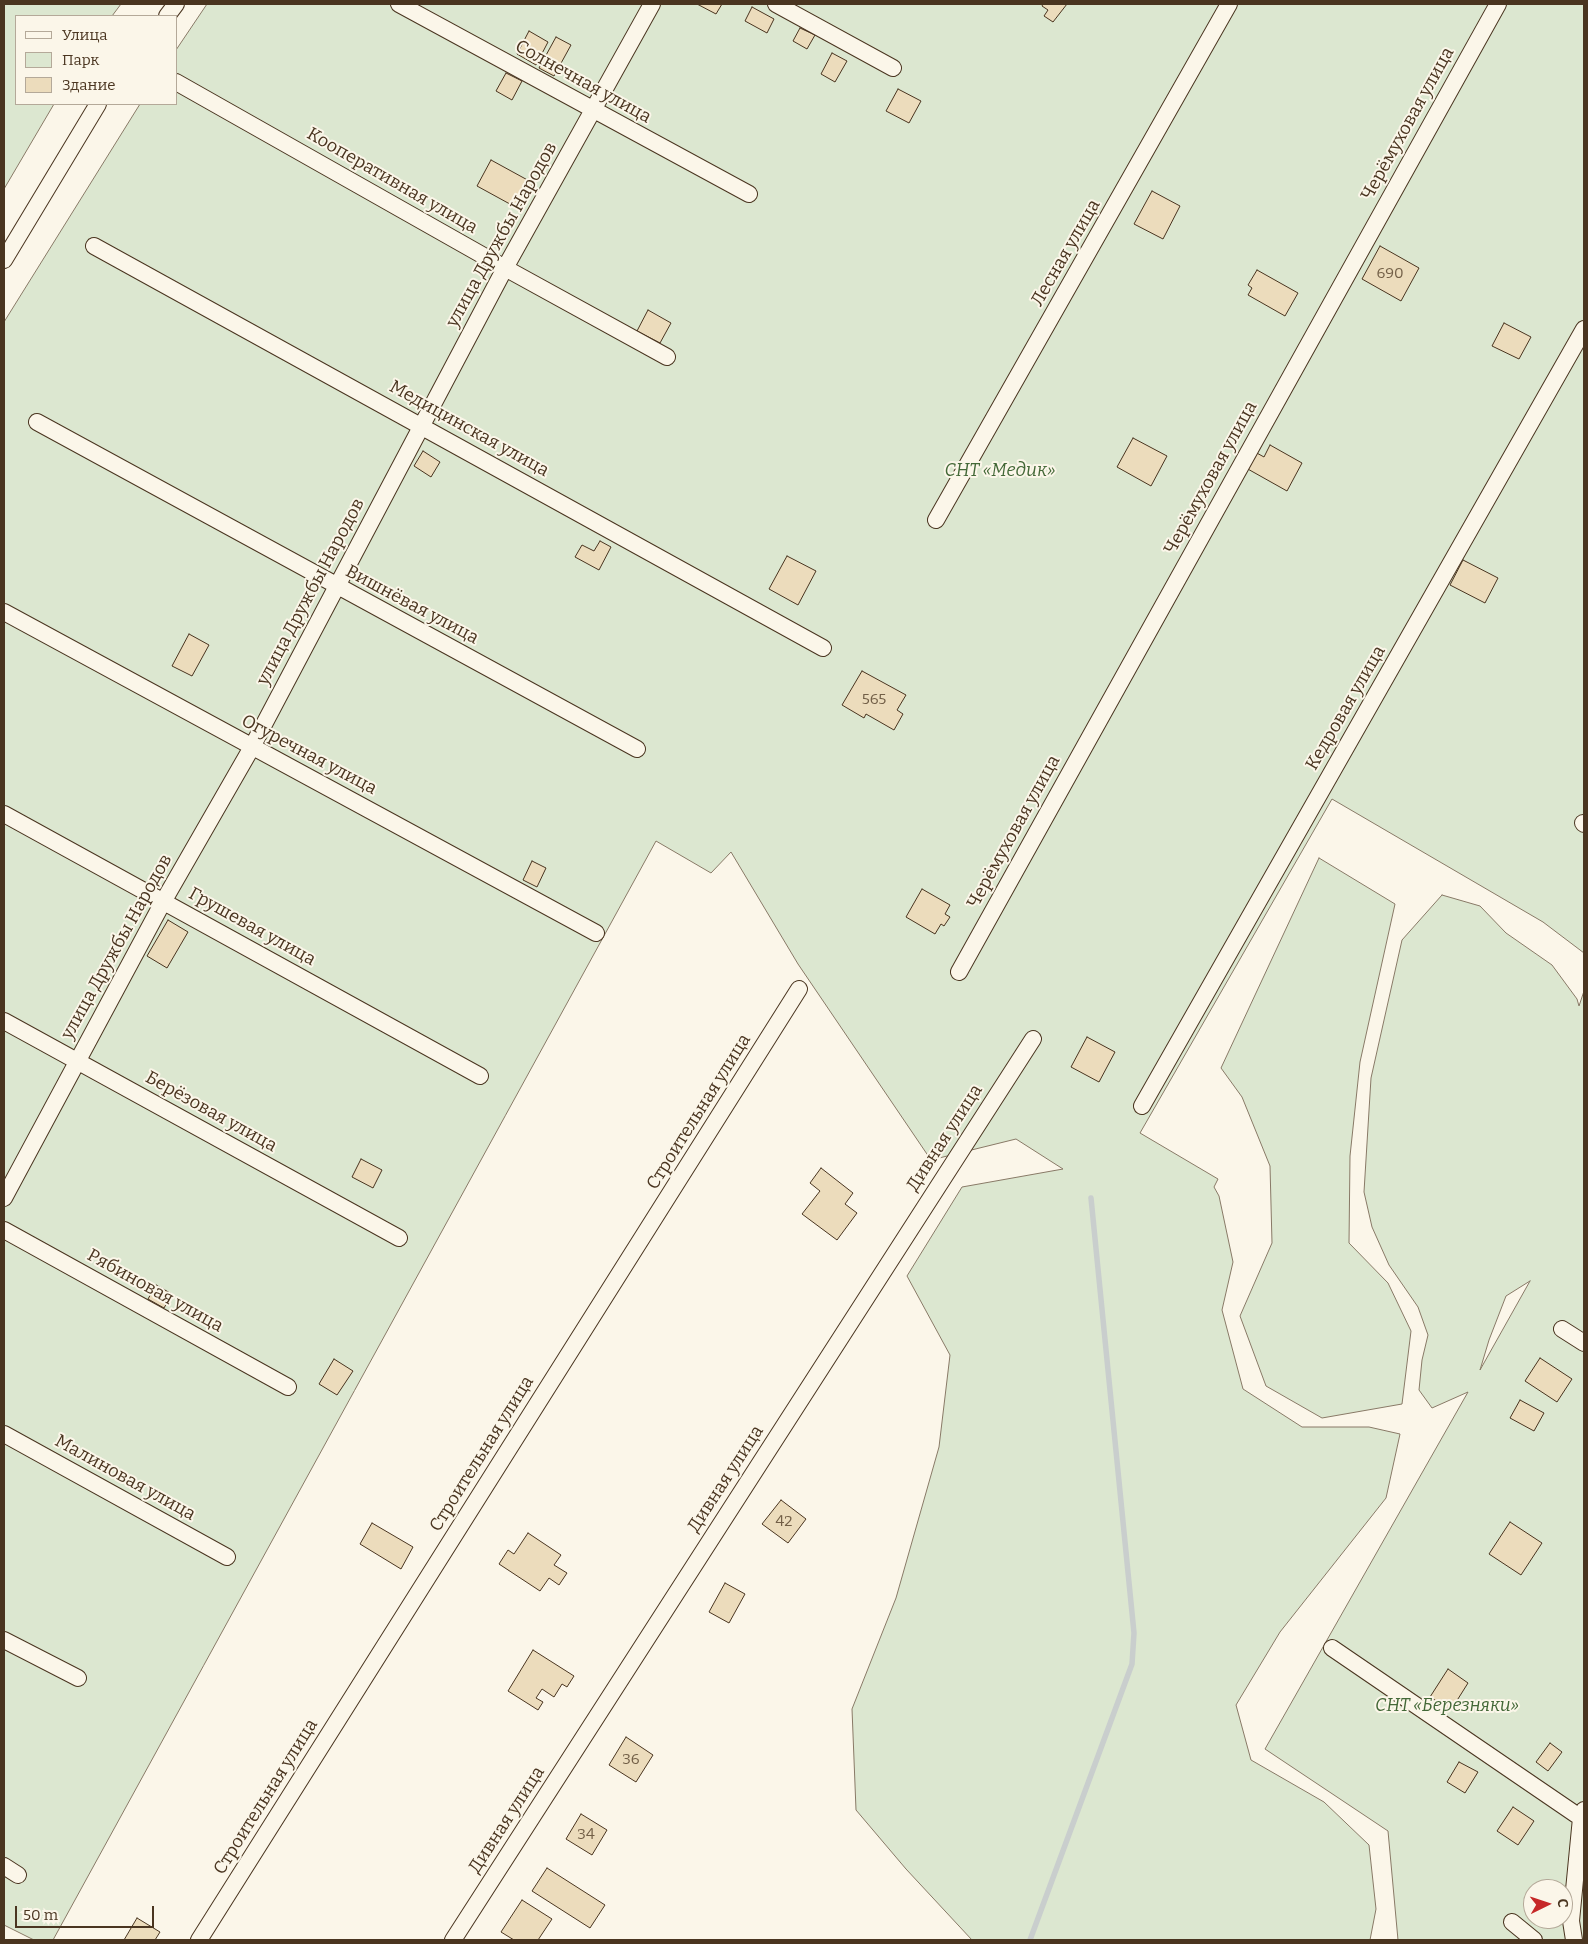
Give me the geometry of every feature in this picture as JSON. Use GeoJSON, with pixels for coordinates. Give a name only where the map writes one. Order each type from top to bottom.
{"type":"FeatureCollection","features":[{"type":"Feature","properties":{"kind":"street"},"geometry":{"type":"LineString","coordinates":[[168,15],[176,4]]}},
{"type":"Feature","properties":{"kind":"street","name":"Солнечная улица"},"geometry":{"type":"LineString","coordinates":[[399,4],[749,194]]}},
{"type":"Feature","properties":{"kind":"street","name":"улица Дружбы Народов"},"geometry":{"type":"LineString","coordinates":[[4,1198],[163,902],[252,747],[505,268],[652,4]]}},
{"type":"Feature","properties":{"kind":"street"},"geometry":{"type":"LineString","coordinates":[[776,4],[893,68]]}},
{"type":"Feature","properties":{"kind":"street","name":"Лесная улица"},"geometry":{"type":"LineString","coordinates":[[936,520],[1229,4]]}},
{"type":"Feature","properties":{"kind":"street","name":"Черёмуховая улица"},"geometry":{"type":"LineString","coordinates":[[959,972],[1498,4]]}},
{"type":"Feature","properties":{"kind":"street","name":"Кооперативная улица"},"geometry":{"type":"LineString","coordinates":[[178,83],[505,268],[667,357]]}},
{"type":"Feature","properties":{"kind":"street"},"geometry":{"type":"LineString","coordinates":[[4,260],[97,105]]}},
{"type":"Feature","properties":{"kind":"street","name":"Медицинская улица"},"geometry":{"type":"LineString","coordinates":[[94,246],[823,648]]}},
{"type":"Feature","properties":{"kind":"street","name":"Кедровая улица"},"geometry":{"type":"LineString","coordinates":[[1142,1106],[1584,329]]}},
{"type":"Feature","properties":{"kind":"street","name":"Вишнёвая улица"},"geometry":{"type":"LineString","coordinates":[[37,422],[637,750]]}},
{"type":"Feature","properties":{"kind":"street","name":"Огуречная улица"},"geometry":{"type":"LineString","coordinates":[[4,612],[596,933]]}},
{"type":"Feature","properties":{"kind":"street","name":"Грушевая улица"},"geometry":{"type":"LineString","coordinates":[[4,814],[480,1076]]}},
{"type":"Feature","properties":{"kind":"street","name":"Строительная улица"},"geometry":{"type":"LineString","coordinates":[[199,1940],[799,990]]}},
{"type":"Feature","properties":{"kind":"street","name":"Берёзовая улица"},"geometry":{"type":"LineString","coordinates":[[4,1021],[399,1238]]}},
{"type":"Feature","properties":{"kind":"street","name":"Дивная улица"},"geometry":{"type":"LineString","coordinates":[[453,1940],[1033,1039]]}},
{"type":"Feature","properties":{"kind":"street","name":"Рябиновая улица"},"geometry":{"type":"LineString","coordinates":[[4,1230],[288,1386]]}},
{"type":"Feature","properties":{"kind":"street"},"geometry":{"type":"LineString","coordinates":[[1562,1329],[1584,1343]]}},
{"type":"Feature","properties":{"kind":"street","name":"Малиновая улица"},"geometry":{"type":"LineString","coordinates":[[4,1434],[227,1557]]}},
{"type":"Feature","properties":{"kind":"street"},"geometry":{"type":"LineString","coordinates":[[4,1640],[78,1678]]}},
{"type":"Feature","properties":{"kind":"street"},"geometry":{"type":"LineString","coordinates":[[1332,1648],[1583,1814],[1571,1921],[1574,1940]]}},
{"type":"Feature","properties":{"kind":"street"},"geometry":{"type":"LineString","coordinates":[[4,1866],[18,1875]]}},
{"type":"Feature","properties":{"kind":"street"},"geometry":{"type":"LineString","coordinates":[[1512,1922],[1534,1940]]}},
{"type":"Feature","properties":{"kind":"green space"},"geometry":{"type":"Polygon","coordinates":[[[4,4],[121,4],[113,15],[15,15],[15,105],[53,105],[4,189],[4,4]]]}},
{"type":"Feature","properties":{"kind":"green space","name":"СНТ «Медик»"},"geometry":{"type":"Polygon","coordinates":[[[207,4],[1584,4],[1584,953],[1543,922],[1332,799],[1140,1133],[1218,1179],[1214,1187],[1219,1196],[1233,1262],[1222,1310],[1243,1389],[1302,1427],[1369,1427],[1400,1434],[1386,1498],[1280,1632],[1236,1705],[1251,1760],[1324,1802],[1369,1845],[1376,1909],[1370,1940],[972,1940],[906,1869],[856,1810],[852,1709],[896,1598],[939,1447],[950,1355],[907,1276],[962,1187],[1063,1169],[1016,1139],[931,1160],[798,964],[731,852],[711,873],[656,841],[53,1940],[34,1940],[4,1925],[4,322],[139,105],[178,105],[178,47],[207,4]]]}},
{"type":"Feature","properties":{"kind":"green space"},"geometry":{"type":"Polygon","coordinates":[[[1319,858],[1395,904],[1360,1062],[1350,1156],[1349,1243],[1388,1283],[1411,1331],[1402,1404],[1322,1418],[1266,1386],[1240,1316],[1272,1243],[1270,1166],[1242,1097],[1221,1068],[1319,858]]]}},
{"type":"Feature","properties":{"kind":"green space","name":"СНТ «Березняки»"},"geometry":{"type":"Polygon","coordinates":[[[1442,895],[1480,906],[1506,933],[1552,965],[1577,999],[1579,1006],[1584,991],[1584,1940],[1398,1940],[1388,1831],[1265,1749],[1468,1392],[1432,1408],[1419,1390],[1422,1360],[1428,1335],[1418,1307],[1389,1265],[1372,1227],[1364,1192],[1371,1078],[1402,940],[1442,895]],[[1530,1281],[1506,1296],[1480,1370],[1530,1281]]]}},
{"type":"Feature","properties":{"kind":"building"},"geometry":{"type":"Polygon","coordinates":[[[697,4],[722,4],[716,14],[697,4]]]}},
{"type":"Feature","properties":{"kind":"building"},"geometry":{"type":"Polygon","coordinates":[[[1043,4],[1067,4],[1053,22],[1044,16],[1048,10],[1042,6],[1043,4]]]}},
{"type":"Feature","properties":{"kind":"building"},"geometry":{"type":"Polygon","coordinates":[[[752,7],[774,19],[767,33],[745,21],[752,7]]]}},
{"type":"Feature","properties":{"kind":"building"},"geometry":{"type":"Polygon","coordinates":[[[800,28],[815,35],[807,49],[793,41],[800,28]]]}},
{"type":"Feature","properties":{"kind":"building"},"geometry":{"type":"Polygon","coordinates":[[[529,31],[548,42],[536,65],[517,54],[529,31]]]}},
{"type":"Feature","properties":{"kind":"building"},"geometry":{"type":"Polygon","coordinates":[[[556,37],[571,45],[554,76],[539,68],[556,37]]]}},
{"type":"Feature","properties":{"kind":"building"},"geometry":{"type":"Polygon","coordinates":[[[832,53],[847,61],[835,82],[821,74],[832,53]]]}},
{"type":"Feature","properties":{"kind":"building"},"geometry":{"type":"Polygon","coordinates":[[[506,73],[522,81],[512,100],[496,91],[506,73]]]}},
{"type":"Feature","properties":{"kind":"building"},"geometry":{"type":"Polygon","coordinates":[[[898,89],[921,101],[909,123],[886,111],[898,89]]]}},
{"type":"Feature","properties":{"kind":"building"},"geometry":{"type":"Polygon","coordinates":[[[491,160],[533,183],[519,209],[477,186],[491,160]]]}},
{"type":"Feature","properties":{"kind":"building"},"geometry":{"type":"Polygon","coordinates":[[[1152,191],[1180,206],[1163,239],[1134,224],[1152,191]]]}},
{"type":"Feature","properties":{"kind":"building"},"geometry":{"type":"Polygon","coordinates":[[[1380,246],[1419,268],[1401,301],[1362,279],[1380,246]]]}},
{"type":"Feature","properties":{"kind":"building"},"geometry":{"type":"Polygon","coordinates":[[[1257,270],[1298,293],[1285,316],[1248,295],[1252,288],[1248,285],[1257,270]]]}},
{"type":"Feature","properties":{"kind":"building"},"geometry":{"type":"Polygon","coordinates":[[[648,310],[671,323],[660,343],[637,331],[648,310]]]}},
{"type":"Feature","properties":{"kind":"building"},"geometry":{"type":"Polygon","coordinates":[[[1504,323],[1531,337],[1519,359],[1492,346],[1504,323]]]}},
{"type":"Feature","properties":{"kind":"building"},"geometry":{"type":"Polygon","coordinates":[[[1133,438],[1167,456],[1151,486],[1117,467],[1133,438]]]}},
{"type":"Feature","properties":{"kind":"building"},"geometry":{"type":"Polygon","coordinates":[[[1270,445],[1302,463],[1287,491],[1246,468],[1255,452],[1264,457],[1270,445]]]}},
{"type":"Feature","properties":{"kind":"building"},"geometry":{"type":"Polygon","coordinates":[[[423,451],[440,462],[431,477],[414,466],[423,451]]]}},
{"type":"Feature","properties":{"kind":"building"},"geometry":{"type":"Polygon","coordinates":[[[600,541],[611,547],[599,570],[575,557],[582,545],[594,551],[600,541]]]}},
{"type":"Feature","properties":{"kind":"building"},"geometry":{"type":"Polygon","coordinates":[[[787,556],[816,571],[798,605],[769,589],[787,556]]]}},
{"type":"Feature","properties":{"kind":"building"},"geometry":{"type":"Polygon","coordinates":[[[1463,560],[1498,578],[1485,603],[1450,585],[1463,560]]]}},
{"type":"Feature","properties":{"kind":"building"},"geometry":{"type":"Polygon","coordinates":[[[189,634],[209,645],[192,676],[172,666],[189,634]]]}},
{"type":"Feature","properties":{"kind":"building"},"geometry":{"type":"Polygon","coordinates":[[[862,671],[906,695],[897,710],[903,714],[894,730],[866,714],[864,718],[842,705],[862,671]]]}},
{"type":"Feature","properties":{"kind":"building"},"geometry":{"type":"Polygon","coordinates":[[[532,861],[546,868],[537,887],[523,880],[532,861]]]}},
{"type":"Feature","properties":{"kind":"building"},"geometry":{"type":"Polygon","coordinates":[[[922,889],[950,905],[945,914],[950,917],[944,926],[941,924],[935,934],[906,917],[922,889]]]}},
{"type":"Feature","properties":{"kind":"building"},"geometry":{"type":"Polygon","coordinates":[[[168,920],[188,932],[167,968],[147,956],[168,920]]]}},
{"type":"Feature","properties":{"kind":"building"},"geometry":{"type":"Polygon","coordinates":[[[1087,1037],[1115,1052],[1099,1082],[1071,1067],[1087,1037]]]}},
{"type":"Feature","properties":{"kind":"building"},"geometry":{"type":"Polygon","coordinates":[[[361,1159],[382,1170],[373,1188],[352,1177],[361,1159]]]}},
{"type":"Feature","properties":{"kind":"building"},"geometry":{"type":"Polygon","coordinates":[[[821,1168],[853,1193],[845,1204],[857,1213],[837,1240],[802,1214],[820,1191],[810,1183],[821,1168]]]}},
{"type":"Feature","properties":{"kind":"building"},"geometry":{"type":"Polygon","coordinates":[[[156,1285],[172,1294],[164,1308],[148,1299],[156,1285]]]}},
{"type":"Feature","properties":{"kind":"building"},"geometry":{"type":"Polygon","coordinates":[[[1540,1358],[1572,1379],[1557,1402],[1525,1381],[1540,1358]]]}},
{"type":"Feature","properties":{"kind":"building"},"geometry":{"type":"Polygon","coordinates":[[[334,1359],[353,1371],[337,1395],[319,1384],[334,1359]]]}},
{"type":"Feature","properties":{"kind":"building"},"geometry":{"type":"Polygon","coordinates":[[[1520,1400],[1544,1413],[1534,1431],[1510,1418],[1520,1400]]]}},
{"type":"Feature","properties":{"kind":"building"},"geometry":{"type":"Polygon","coordinates":[[[781,1500],[806,1519],[788,1543],[762,1524],[781,1500]]]}},
{"type":"Feature","properties":{"kind":"building"},"geometry":{"type":"Polygon","coordinates":[[[1510,1522],[1542,1543],[1521,1575],[1489,1554],[1510,1522]]]}},
{"type":"Feature","properties":{"kind":"building"},"geometry":{"type":"Polygon","coordinates":[[[372,1523],[413,1547],[401,1569],[360,1544],[372,1523]]]}},
{"type":"Feature","properties":{"kind":"building"},"geometry":{"type":"Polygon","coordinates":[[[528,1533],[561,1555],[554,1565],[567,1573],[559,1585],[549,1578],[540,1591],[499,1564],[508,1550],[514,1554],[528,1533]]]}},
{"type":"Feature","properties":{"kind":"building"},"geometry":{"type":"Polygon","coordinates":[[[725,1583],[745,1594],[729,1623],[709,1612],[725,1583]]]}},
{"type":"Feature","properties":{"kind":"building"},"geometry":{"type":"Polygon","coordinates":[[[533,1650],[574,1676],[567,1687],[562,1684],[554,1697],[542,1689],[536,1698],[543,1702],[538,1710],[508,1691],[533,1650]]]}},
{"type":"Feature","properties":{"kind":"building"},"geometry":{"type":"Polygon","coordinates":[[[1448,1669],[1468,1683],[1451,1710],[1430,1697],[1448,1669]]]}},
{"type":"Feature","properties":{"kind":"building"},"geometry":{"type":"Polygon","coordinates":[[[626,1737],[653,1755],[636,1782],[609,1765],[626,1737]]]}},
{"type":"Feature","properties":{"kind":"building"},"geometry":{"type":"Polygon","coordinates":[[[1550,1743],[1562,1752],[1548,1771],[1536,1762],[1550,1743]]]}},
{"type":"Feature","properties":{"kind":"building"},"geometry":{"type":"Polygon","coordinates":[[[1459,1762],[1478,1772],[1465,1793],[1447,1782],[1459,1762]]]}},
{"type":"Feature","properties":{"kind":"building"},"geometry":{"type":"Polygon","coordinates":[[[1513,1807],[1534,1821],[1518,1845],[1497,1831],[1513,1807]]]}},
{"type":"Feature","properties":{"kind":"building"},"geometry":{"type":"Polygon","coordinates":[[[581,1814],[607,1830],[592,1855],[566,1839],[581,1814]]]}},
{"type":"Feature","properties":{"kind":"building"},"geometry":{"type":"Polygon","coordinates":[[[547,1868],[605,1905],[590,1928],[532,1891],[547,1868]]]}},
{"type":"Feature","properties":{"kind":"building"},"geometry":{"type":"Polygon","coordinates":[[[522,1900],[552,1919],[538,1940],[514,1940],[501,1932],[522,1900]]]}},
{"type":"Feature","properties":{"kind":"building"},"geometry":{"type":"Polygon","coordinates":[[[137,1918],[160,1932],[155,1940],[124,1940],[137,1918]]]}},
{"type":"Feature","properties":{"kind":"waterway"},"geometry":{"type":"LineString","coordinates":[[1030,1940],[1132,1664],[1134,1633],[1091,1198]]}}]}
